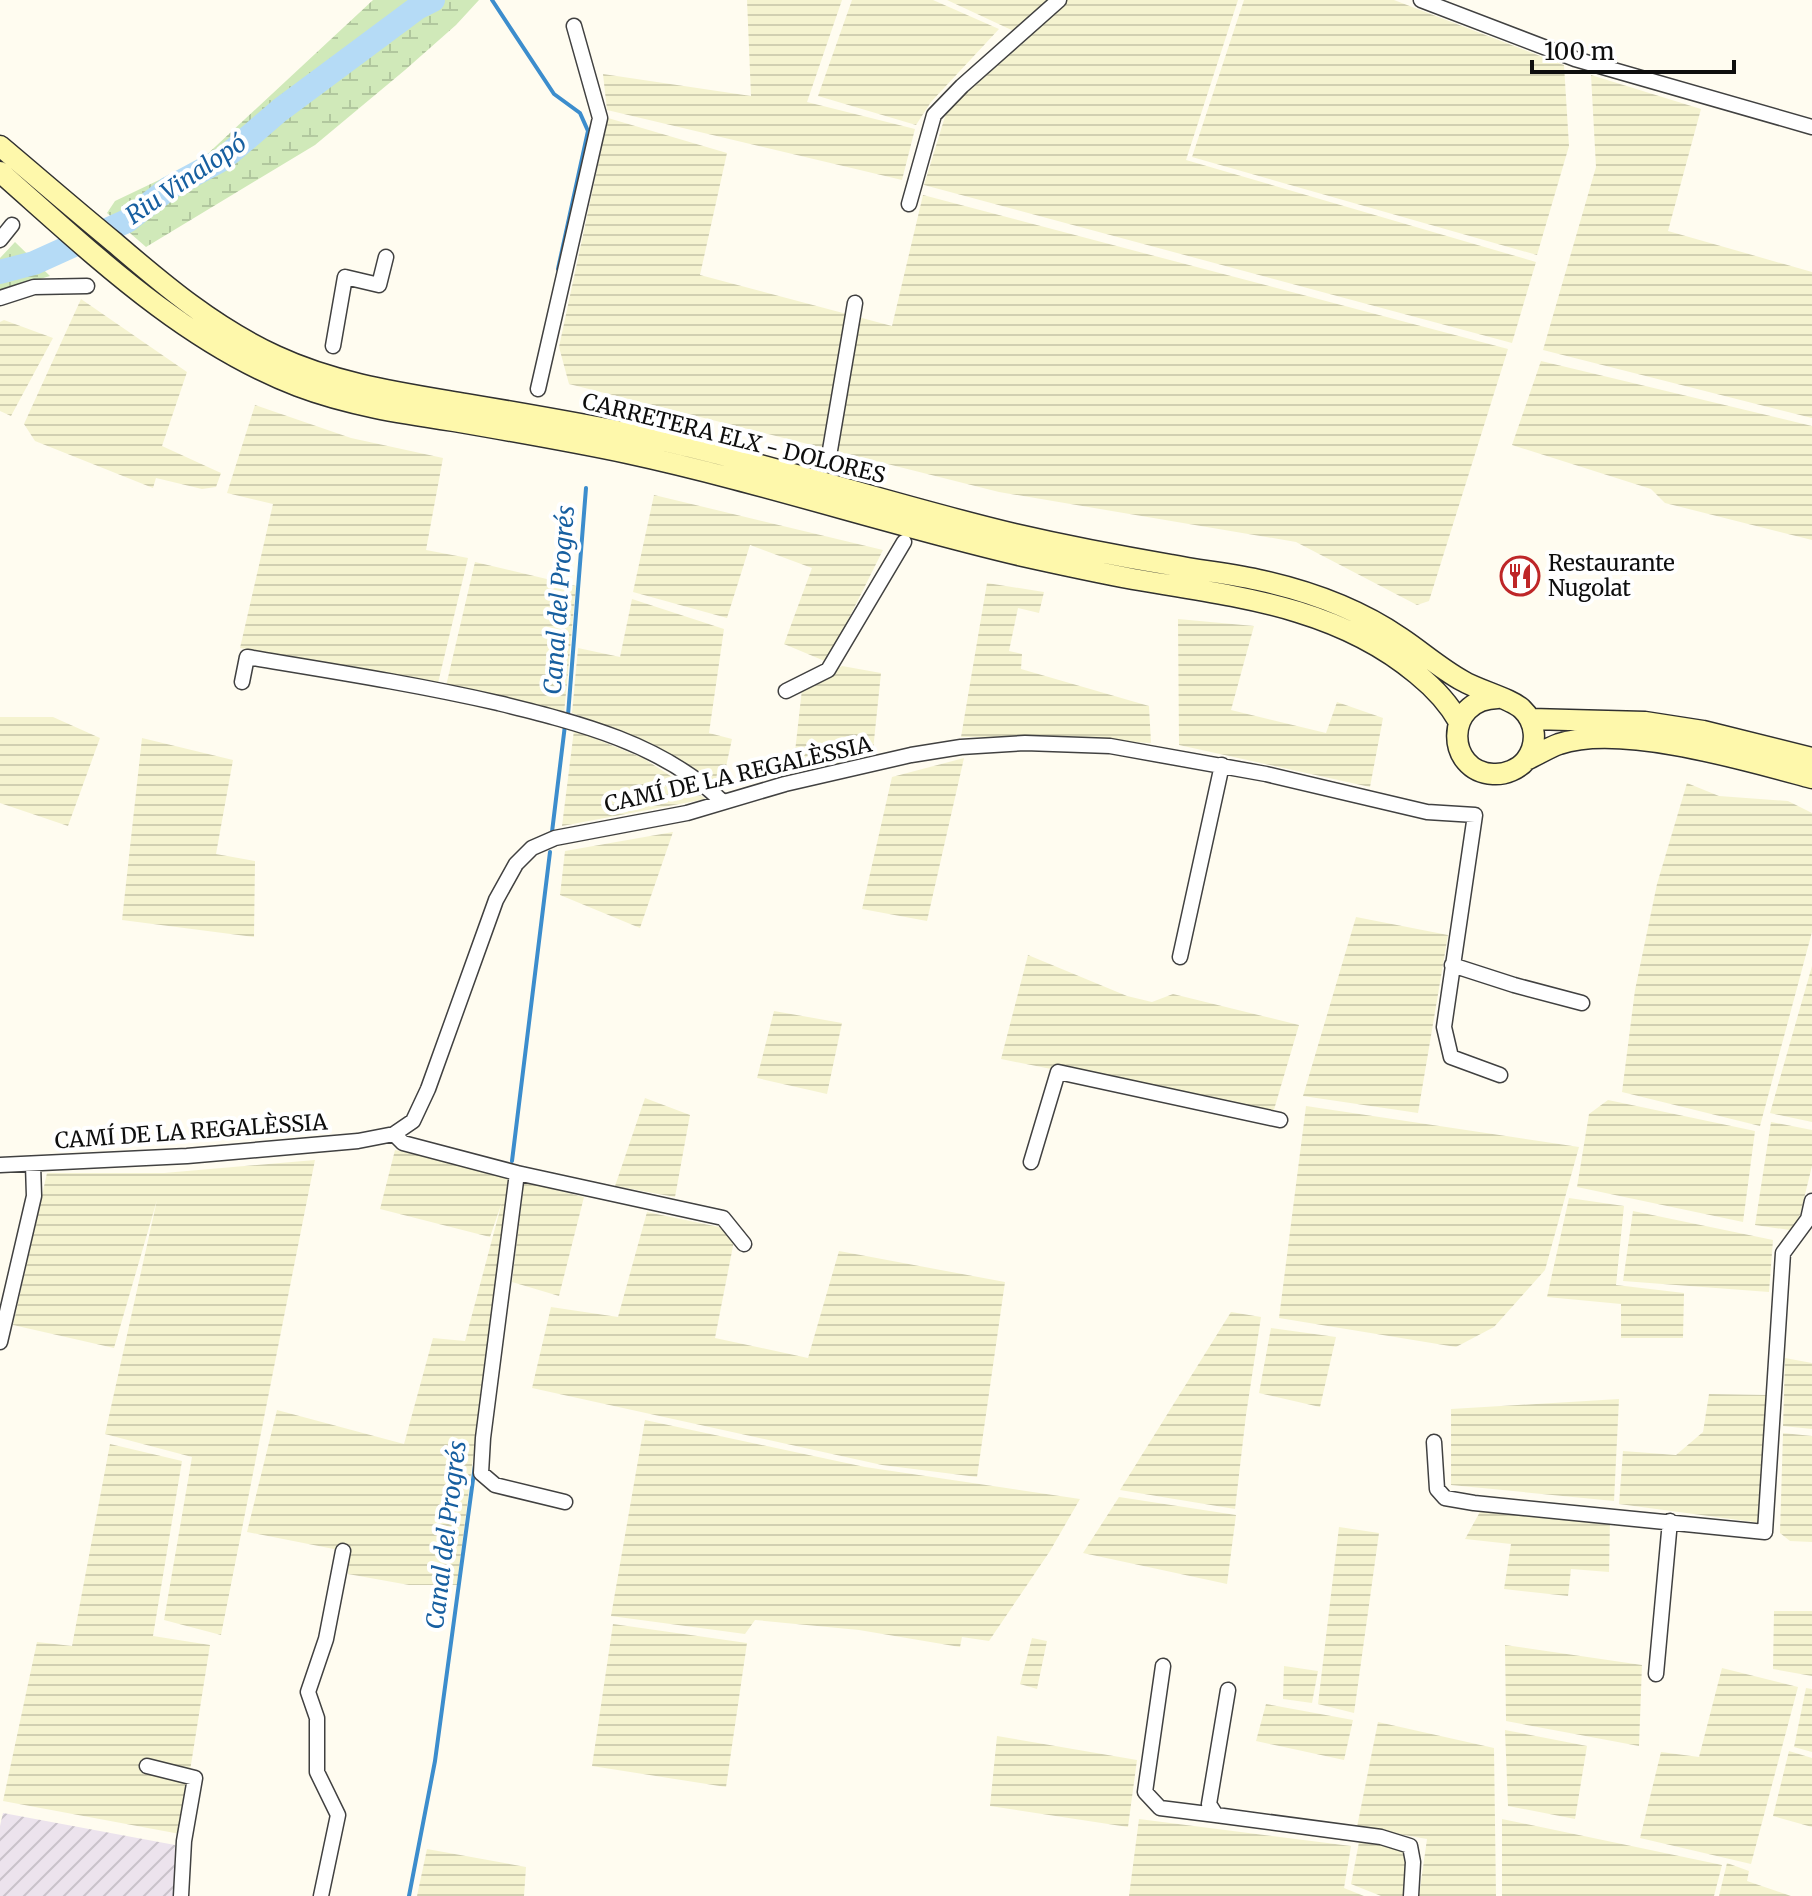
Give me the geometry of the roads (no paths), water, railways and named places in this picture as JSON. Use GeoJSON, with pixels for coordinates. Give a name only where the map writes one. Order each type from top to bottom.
{"type":"FeatureCollection","features":[{"type":"Feature","properties":{"kind":"main road","name":"CARRETERA ELX - DOLORES"},"geometry":{"type":"LineString","coordinates":[[0,146],[48,200],[139,277],[194,331],[238,359],[269,374],[334,398],[627,453],[773,488],[1020,555],[1297,610],[1356,634],[1405,664],[1453,710],[1459,722]]}},
{"type":"Feature","properties":{"kind":"main road","name":"CARRETERA ELX - DOLORES"},"geometry":{"type":"LineString","coordinates":[[0,172],[48,200]]}},
{"type":"Feature","properties":{"kind":"main road","name":"CARRETERA ELX - DOLORES"},"geometry":{"type":"LineString","coordinates":[[139,277],[238,337],[302,367],[343,380],[642,436],[1029,537],[1261,580],[1299,591],[1331,601],[1375,622],[1461,680],[1498,698]]}},
{"type":"Feature","properties":{"kind":"main road"},"geometry":{"type":"LineString","coordinates":[[1485,698],[1511,701],[1531,719],[1534,733],[1532,750],[1517,769],[1502,774],[1479,772],[1465,760],[1456,731],[1459,722],[1474,704],[1485,698]]}},
{"type":"Feature","properties":{"kind":"main road"},"geometry":{"type":"LineString","coordinates":[[1531,719],[1645,722],[1703,731],[1812,758]]}},
{"type":"Feature","properties":{"kind":"main road"},"geometry":{"type":"LineString","coordinates":[[1526,760],[1560,744],[1614,739],[1677,745],[1812,778]]}},
{"type":"Feature","properties":{"kind":"street"},"geometry":{"type":"LineString","coordinates":[[909,204],[934,115],[1059,0]]}},
{"type":"Feature","properties":{"kind":"street"},"geometry":{"type":"LineString","coordinates":[[1421,0],[1575,59],[1812,127]]}},
{"type":"Feature","properties":{"kind":"street"},"geometry":{"type":"LineString","coordinates":[[538,389],[600,118],[574,26]]}},
{"type":"Feature","properties":{"kind":"street"},"geometry":{"type":"LineString","coordinates":[[0,240],[12,225]]}},
{"type":"Feature","properties":{"kind":"street"},"geometry":{"type":"LineString","coordinates":[[333,346],[345,277],[379,285],[386,257]]}},
{"type":"Feature","properties":{"kind":"street"},"geometry":{"type":"LineString","coordinates":[[0,298],[34,287],[87,286]]}},
{"type":"Feature","properties":{"kind":"street"},"geometry":{"type":"LineString","coordinates":[[829,456],[855,303]]}},
{"type":"Feature","properties":{"kind":"street"},"geometry":{"type":"LineString","coordinates":[[786,691],[828,670],[904,542]]}},
{"type":"Feature","properties":{"kind":"street"},"geometry":{"type":"LineString","coordinates":[[242,682],[247,657],[447,691],[564,719],[635,743],[700,780],[723,802]]}},
{"type":"Feature","properties":{"kind":"street","name":"CAMÍ DE LA REGALÈSSIA"},"geometry":{"type":"LineString","coordinates":[[0,1165],[202,1155],[358,1141],[394,1134],[413,1121],[428,1089],[496,900],[516,864],[532,848],[555,838],[687,813],[785,784],[961,747],[1025,743],[1110,746],[1222,765],[1427,812],[1475,815],[1452,965]]}},
{"type":"Feature","properties":{"kind":"street"},"geometry":{"type":"LineString","coordinates":[[1180,957],[1222,765]]}},
{"type":"Feature","properties":{"kind":"street"},"geometry":{"type":"LineString","coordinates":[[1500,1075],[1451,1057],[1444,1027],[1452,965],[1582,1003]]}},
{"type":"Feature","properties":{"kind":"street"},"geometry":{"type":"LineString","coordinates":[[1031,1162],[1058,1072],[1280,1120]]}},
{"type":"Feature","properties":{"kind":"street"},"geometry":{"type":"LineString","coordinates":[[394,1134],[403,1143],[517,1173],[723,1218],[744,1244]]}},
{"type":"Feature","properties":{"kind":"street"},"geometry":{"type":"LineString","coordinates":[[0,1342],[34,1196],[33,1164]]}},
{"type":"Feature","properties":{"kind":"street"},"geometry":{"type":"LineString","coordinates":[[517,1173],[481,1473],[495,1485],[565,1502]]}},
{"type":"Feature","properties":{"kind":"street"},"geometry":{"type":"LineString","coordinates":[[1434,1442],[1437,1489],[1445,1498],[1765,1532],[1783,1253],[1808,1219],[1812,1201]]}},
{"type":"Feature","properties":{"kind":"street"},"geometry":{"type":"LineString","coordinates":[[1656,1674],[1670,1521]]}},
{"type":"Feature","properties":{"kind":"street"},"geometry":{"type":"LineString","coordinates":[[321,1896],[338,1815],[317,1772],[317,1718],[308,1692],[326,1639],[343,1551]]}},
{"type":"Feature","properties":{"kind":"street"},"geometry":{"type":"LineString","coordinates":[[1163,1666],[1145,1792],[1160,1808],[1381,1837],[1410,1846],[1413,1862],[1411,1896]]}},
{"type":"Feature","properties":{"kind":"street"},"geometry":{"type":"LineString","coordinates":[[1216,1815],[1209,1804],[1228,1690]]}},
{"type":"Feature","properties":{"kind":"street"},"geometry":{"type":"LineString","coordinates":[[147,1766],[195,1778],[184,1841],[181,1896]]}},
{"type":"Feature","properties":{"kind":"waterway","name":"Riu Vinalopó"},"geometry":{"type":"LineString","coordinates":[[0,272],[34,263],[127,221],[169,188],[223,159],[280,110],[417,8],[433,0]]}},
{"type":"Feature","properties":{"kind":"waterway","name":"Canal del Progrés"},"geometry":{"type":"LineString","coordinates":[[492,0],[554,94],[580,113],[588,131],[558,269]]}},
{"type":"Feature","properties":{"kind":"waterway","name":"Canal del Progrés"},"geometry":{"type":"LineString","coordinates":[[568,715],[586,488]]}},
{"type":"Feature","properties":{"kind":"waterway","name":"Canal del Progrés"},"geometry":{"type":"LineString","coordinates":[[552,832],[565,725]]}},
{"type":"Feature","properties":{"kind":"waterway","name":"Canal del Progrés"},"geometry":{"type":"LineString","coordinates":[[512,1161],[550,852]]}},
{"type":"Feature","properties":{"kind":"waterway","name":"Canal del Progrés"},"geometry":{"type":"LineString","coordinates":[[409,1896],[435,1761],[475,1465]]}},
{"type":"Feature","properties":{"kind":"place","name":"Restaurante Nugolat"},"geometry":{"type":"Point","coordinates":[1520,576]}}]}
